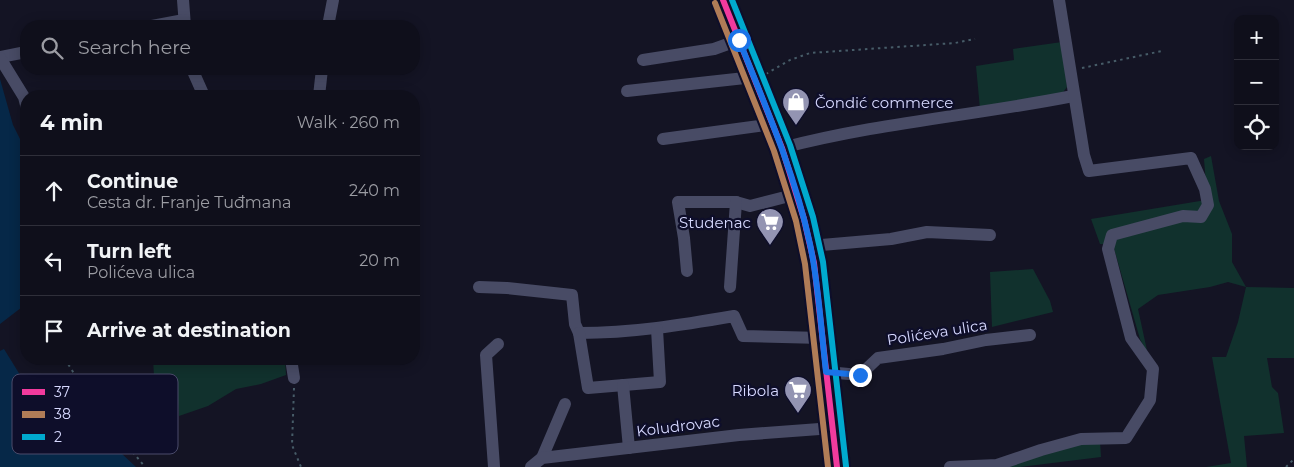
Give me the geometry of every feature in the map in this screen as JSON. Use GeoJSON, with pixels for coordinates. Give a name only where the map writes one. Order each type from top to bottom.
{"type":"FeatureCollection","features":[{"type":"Feature","properties":{"kind":"main road"},"geometry":{"type":"LineString","coordinates":[[723,0],[782,148],[797,194],[810,246],[837,467]]}},
{"type":"Feature","properties":{"kind":"street"},"geometry":{"type":"LineString","coordinates":[[183,0],[184,20]]}},
{"type":"Feature","properties":{"kind":"street"},"geometry":{"type":"LineString","coordinates":[[329,20],[333,0]]}},
{"type":"Feature","properties":{"kind":"street"},"geometry":{"type":"LineString","coordinates":[[950,467],[997,466],[1041,450],[1081,439],[1126,438],[1150,400],[1153,369],[1131,338],[1108,249],[1112,235],[1183,216],[1201,217],[1208,205],[1205,189],[1191,158],[1090,171],[1084,155],[1073,96],[1060,0]]}},
{"type":"Feature","properties":{"kind":"street"},"geometry":{"type":"LineString","coordinates":[[643,60],[714,49],[739,40]]}},
{"type":"Feature","properties":{"kind":"street"},"geometry":{"type":"LineString","coordinates":[[20,53],[0,57],[20,90]]}},
{"type":"Feature","properties":{"kind":"street"},"geometry":{"type":"LineString","coordinates":[[195,75],[201,90]]}},
{"type":"Feature","properties":{"kind":"street"},"geometry":{"type":"LineString","coordinates":[[320,90],[321,75]]}},
{"type":"Feature","properties":{"kind":"street"},"geometry":{"type":"LineString","coordinates":[[627,92],[755,79]]}},
{"type":"Feature","properties":{"kind":"street"},"geometry":{"type":"LineString","coordinates":[[782,148],[881,128],[1073,96]]}},
{"type":"Feature","properties":{"kind":"street"},"geometry":{"type":"LineString","coordinates":[[664,139],[773,124]]}},
{"type":"Feature","properties":{"kind":"street"},"geometry":{"type":"LineString","coordinates":[[687,271],[678,202],[736,202],[750,206],[797,194]]}},
{"type":"Feature","properties":{"kind":"street"},"geometry":{"type":"LineString","coordinates":[[730,287],[736,202]]}},
{"type":"Feature","properties":{"kind":"street"},"geometry":{"type":"LineString","coordinates":[[810,246],[891,239],[927,232],[990,235]]}},
{"type":"Feature","properties":{"kind":"street"},"geometry":{"type":"LineString","coordinates":[[479,287],[572,295],[575,324],[579,333],[588,388],[660,382],[657,329]]}},
{"type":"Feature","properties":{"kind":"street"},"geometry":{"type":"LineString","coordinates":[[579,333],[611,333],[657,329],[734,316],[743,336],[822,338]]}},
{"type":"Feature","properties":{"kind":"street","name":"Polićeva ulica"},"geometry":{"type":"LineString","coordinates":[[826,372],[860,375],[878,358],[943,349],[986,340],[1030,335]]}},
{"type":"Feature","properties":{"kind":"street"},"geometry":{"type":"LineString","coordinates":[[494,467],[486,355],[498,344]]}},
{"type":"Feature","properties":{"kind":"street"},"geometry":{"type":"LineString","coordinates":[[292,365],[294,378]]}},
{"type":"Feature","properties":{"kind":"street"},"geometry":{"type":"LineString","coordinates":[[623,385],[629,448]]}},
{"type":"Feature","properties":{"kind":"street"},"geometry":{"type":"LineString","coordinates":[[530,467],[542,458],[565,404]]}},
{"type":"Feature","properties":{"kind":"street","name":"Koludrovac"},"geometry":{"type":"LineString","coordinates":[[542,458],[738,435],[833,428]]}},
{"type":"Feature","properties":{"kind":"path"},"geometry":{"type":"LineString","coordinates":[[755,79],[790,60],[810,53],[954,43],[975,38]]}},
{"type":"Feature","properties":{"kind":"path"},"geometry":{"type":"LineString","coordinates":[[1070,71],[1162,51]]}},
{"type":"Feature","properties":{"kind":"path"},"geometry":{"type":"LineString","coordinates":[[294,378],[295,406],[292,445],[301,467]]}},
{"type":"Feature","properties":{"kind":"path"},"geometry":{"type":"LineString","coordinates":[[135,454],[145,467]]}},
{"type":"Feature","properties":{"kind":"path"},"geometry":{"type":"LineString","coordinates":[[1286,467],[1294,459]]}},
{"type":"Feature","properties":{"kind":"green space"},"geometry":{"type":"Polygon","coordinates":[[[1062,42],[1067,87],[1061,95],[980,109],[976,66],[1014,60],[1013,49],[1062,42]]]}},
{"type":"Feature","properties":{"kind":"green space"},"geometry":{"type":"Polygon","coordinates":[[[1211,156],[1219,201],[1232,234],[1232,262],[1246,287],[1228,282],[1210,287],[1158,295],[1138,309],[1148,355],[1140,339],[1113,245],[1100,244],[1091,219],[1212,199],[1206,184],[1204,159],[1211,156]]]}},
{"type":"Feature","properties":{"kind":"green space"},"geometry":{"type":"Polygon","coordinates":[[[1033,269],[1050,301],[1053,312],[992,327],[990,272],[1033,269]]]}},
{"type":"Feature","properties":{"kind":"green space"},"geometry":{"type":"Polygon","coordinates":[[[1246,287],[1294,288],[1294,358],[1267,358],[1272,387],[1278,393],[1284,433],[1244,436],[1247,467],[1206,467],[1231,463],[1212,357],[1226,357],[1238,322],[1246,287]]]}},
{"type":"Feature","properties":{"kind":"green space"},"geometry":{"type":"Polygon","coordinates":[[[153,365],[285,365],[286,375],[261,384],[236,389],[208,406],[179,416],[178,374],[154,374],[153,365]]]}},
{"type":"Feature","properties":{"kind":"green space"},"geometry":{"type":"Polygon","coordinates":[[[1082,441],[1100,441],[1101,457],[1020,467],[1000,467],[1082,441]]]}},
{"type":"Feature","properties":{"kind":"water"},"geometry":{"type":"Polygon","coordinates":[[[0,79],[13,125],[20,139],[20,309],[0,324],[0,79]]]}},
{"type":"Feature","properties":{"kind":"water"},"geometry":{"type":"Polygon","coordinates":[[[4,349],[19,374],[12,374],[12,454],[122,454],[136,467],[0,467],[0,351],[4,349]]]}},
{"type":"Feature","properties":{"kind":"transit line","name":"37"},"geometry":{"type":"LineString","coordinates":[[723,0],[782,148],[804,219],[814,263],[837,467]]}},
{"type":"Feature","properties":{"kind":"transit line","name":"2"},"geometry":{"type":"LineString","coordinates":[[732,0],[790,145],[813,217],[823,262],[846,466]]}},
{"type":"Feature","properties":{"kind":"transit line","name":"38"},"geometry":{"type":"LineString","coordinates":[[715,3],[774,151],[796,221],[805,264],[828,467]]}},
{"type":"Feature","properties":{"kind":"place","name":"Čondić commerce"},"geometry":{"type":"Point","coordinates":[796,126]}},
{"type":"Feature","properties":{"kind":"place","name":"Studenac"},"geometry":{"type":"Point","coordinates":[770,246]}},
{"type":"Feature","properties":{"kind":"place","name":"Ribola"},"geometry":{"type":"Point","coordinates":[798,414]}},
{"type":"Feature","properties":{"kind":"route"},"geometry":{"type":"LineString","coordinates":[[739,40],[782,148],[804,219],[814,263],[826,372],[860,375]]}}]}
